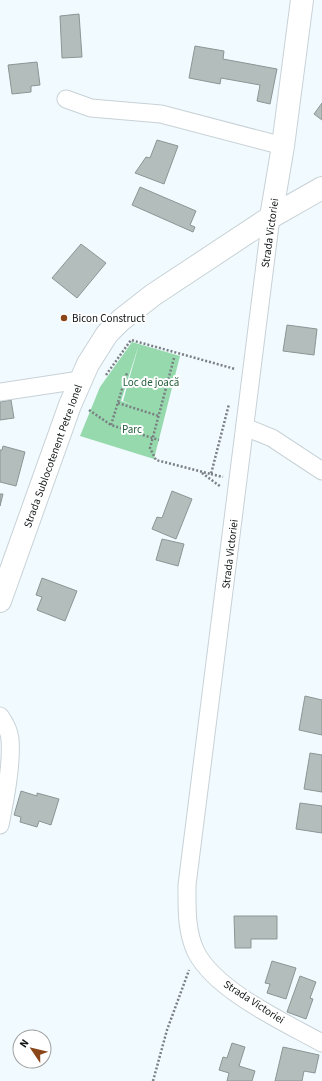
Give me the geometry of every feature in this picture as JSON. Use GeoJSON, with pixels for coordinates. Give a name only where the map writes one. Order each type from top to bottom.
{"type":"FeatureCollection","features":[{"type":"Feature","properties":{"kind":"main road","name":"Strada Victoriei"},"geometry":{"type":"LineString","coordinates":[[271,217],[283,146],[302,0]]}},
{"type":"Feature","properties":{"kind":"main road","name":"Strada Sublocotenent Petre Ionel"},"geometry":{"type":"LineString","coordinates":[[0,601],[80,380],[96,350],[107,334],[132,311],[153,295],[271,217],[322,188]]}},
{"type":"Feature","properties":{"kind":"street"},"geometry":{"type":"LineString","coordinates":[[66,99],[97,109],[161,114],[283,146]]}},
{"type":"Feature","properties":{"kind":"street","name":"Strada Victoriei"},"geometry":{"type":"LineString","coordinates":[[271,217],[237,499],[187,885],[188,924],[196,951],[206,967],[232,989],[266,1013],[322,1043]]}},
{"type":"Feature","properties":{"kind":"street"},"geometry":{"type":"LineString","coordinates":[[0,392],[80,380]]}},
{"type":"Feature","properties":{"kind":"street"},"geometry":{"type":"LineString","coordinates":[[245,427],[272,438],[322,472]]}},
{"type":"Feature","properties":{"kind":"street"},"geometry":{"type":"LineString","coordinates":[[0,716],[6,725],[10,738],[6,785],[0,825]]}},
{"type":"Feature","properties":{"kind":"path"},"geometry":{"type":"LineString","coordinates":[[102,380],[131,340],[238,369]]}},
{"type":"Feature","properties":{"kind":"path"},"geometry":{"type":"LineString","coordinates":[[174,358],[160,416],[150,448],[156,460],[211,474],[230,399]]}},
{"type":"Feature","properties":{"kind":"path"},"geometry":{"type":"LineString","coordinates":[[111,425],[127,373]]}},
{"type":"Feature","properties":{"kind":"path"},"geometry":{"type":"LineString","coordinates":[[118,403],[160,416]]}},
{"type":"Feature","properties":{"kind":"path"},"geometry":{"type":"LineString","coordinates":[[70,405],[85,407],[111,425],[159,440]]}},
{"type":"Feature","properties":{"kind":"path"},"geometry":{"type":"LineString","coordinates":[[200,471],[237,499]]}},
{"type":"Feature","properties":{"kind":"path"},"geometry":{"type":"LineString","coordinates":[[153,1081],[167,1030],[196,951]]}},
{"type":"Feature","properties":{"kind":"green space","name":"Parc"},"geometry":{"type":"Polygon","coordinates":[[[132,342],[139,344],[180,356],[154,459],[80,436],[100,387],[132,342]],[[139,344],[121,401],[133,405],[123,401],[139,344]]]}},
{"type":"Feature","properties":{"kind":"building"},"geometry":{"type":"Polygon","coordinates":[[[79,14],[82,57],[62,58],[60,16],[79,14]]]}},
{"type":"Feature","properties":{"kind":"building"},"geometry":{"type":"Polygon","coordinates":[[[195,46],[224,51],[223,59],[277,69],[270,104],[257,101],[260,85],[221,78],[220,84],[189,78],[195,46]]]}},
{"type":"Feature","properties":{"kind":"building"},"geometry":{"type":"Polygon","coordinates":[[[37,62],[40,85],[31,86],[31,92],[12,94],[8,65],[37,62]]]}},
{"type":"Feature","properties":{"kind":"building"},"geometry":{"type":"Polygon","coordinates":[[[322,103],[322,120],[314,114],[322,103]]]}},
{"type":"Feature","properties":{"kind":"building"},"geometry":{"type":"Polygon","coordinates":[[[157,140],[178,146],[164,184],[135,173],[146,157],[150,158],[157,140]]]}},
{"type":"Feature","properties":{"kind":"building"},"geometry":{"type":"Polygon","coordinates":[[[140,187],[196,211],[190,225],[195,227],[193,232],[132,205],[140,187]]]}},
{"type":"Feature","properties":{"kind":"building"},"geometry":{"type":"Polygon","coordinates":[[[81,244],[106,263],[77,298],[52,278],[81,244]]]}},
{"type":"Feature","properties":{"kind":"building"},"geometry":{"type":"Polygon","coordinates":[[[287,325],[317,329],[314,355],[283,351],[287,325]]]}},
{"type":"Feature","properties":{"kind":"building"},"geometry":{"type":"Polygon","coordinates":[[[11,400],[14,418],[0,420],[0,402],[11,400]]]}},
{"type":"Feature","properties":{"kind":"building"},"geometry":{"type":"Polygon","coordinates":[[[3,446],[25,452],[16,486],[0,482],[0,450],[2,450],[3,446]]]}},
{"type":"Feature","properties":{"kind":"building"},"geometry":{"type":"Polygon","coordinates":[[[172,491],[192,499],[176,539],[152,529],[157,517],[162,518],[172,491]]]}},
{"type":"Feature","properties":{"kind":"building"},"geometry":{"type":"Polygon","coordinates":[[[0,494],[3,494],[0,506],[0,494]]]}},
{"type":"Feature","properties":{"kind":"building"},"geometry":{"type":"Polygon","coordinates":[[[162,539],[184,544],[178,566],[156,560],[162,539]]]}},
{"type":"Feature","properties":{"kind":"building"},"geometry":{"type":"Polygon","coordinates":[[[42,578],[77,591],[65,621],[37,610],[42,597],[36,595],[42,578]]]}},
{"type":"Feature","properties":{"kind":"building"},"geometry":{"type":"Polygon","coordinates":[[[305,696],[322,700],[322,735],[299,730],[305,696]]]}},
{"type":"Feature","properties":{"kind":"building"},"geometry":{"type":"Polygon","coordinates":[[[310,753],[322,755],[322,792],[304,789],[310,753]]]}},
{"type":"Feature","properties":{"kind":"building"},"geometry":{"type":"Polygon","coordinates":[[[21,791],[37,796],[37,793],[59,799],[51,825],[39,821],[37,827],[20,822],[21,817],[14,815],[21,791]]]}},
{"type":"Feature","properties":{"kind":"building"},"geometry":{"type":"Polygon","coordinates":[[[300,803],[322,806],[322,833],[296,829],[300,803]]]}},
{"type":"Feature","properties":{"kind":"building"},"geometry":{"type":"Polygon","coordinates":[[[234,916],[277,916],[277,939],[251,939],[251,948],[235,948],[234,916]]]}},
{"type":"Feature","properties":{"kind":"building"},"geometry":{"type":"Polygon","coordinates":[[[272,961],[296,968],[286,999],[267,993],[270,984],[265,983],[272,961]]]}},
{"type":"Feature","properties":{"kind":"building"},"geometry":{"type":"Polygon","coordinates":[[[300,976],[316,982],[310,998],[313,999],[306,1019],[287,1012],[300,976]]]}},
{"type":"Feature","properties":{"kind":"building"},"geometry":{"type":"Polygon","coordinates":[[[232,1043],[245,1047],[239,1066],[255,1071],[252,1081],[227,1081],[229,1073],[219,1070],[223,1057],[227,1058],[232,1043]]]}},
{"type":"Feature","properties":{"kind":"building"},"geometry":{"type":"Polygon","coordinates":[[[283,1047],[319,1055],[315,1073],[304,1071],[302,1081],[275,1081],[283,1047]]]}},
{"type":"Feature","properties":{"kind":"place","name":"Bicon Construct"},"geometry":{"type":"Point","coordinates":[64,318]}},
{"type":"Feature","properties":{"kind":"park label","name":"Loc de joacă"},"geometry":{"type":"Point","coordinates":[151,382]}}]}
